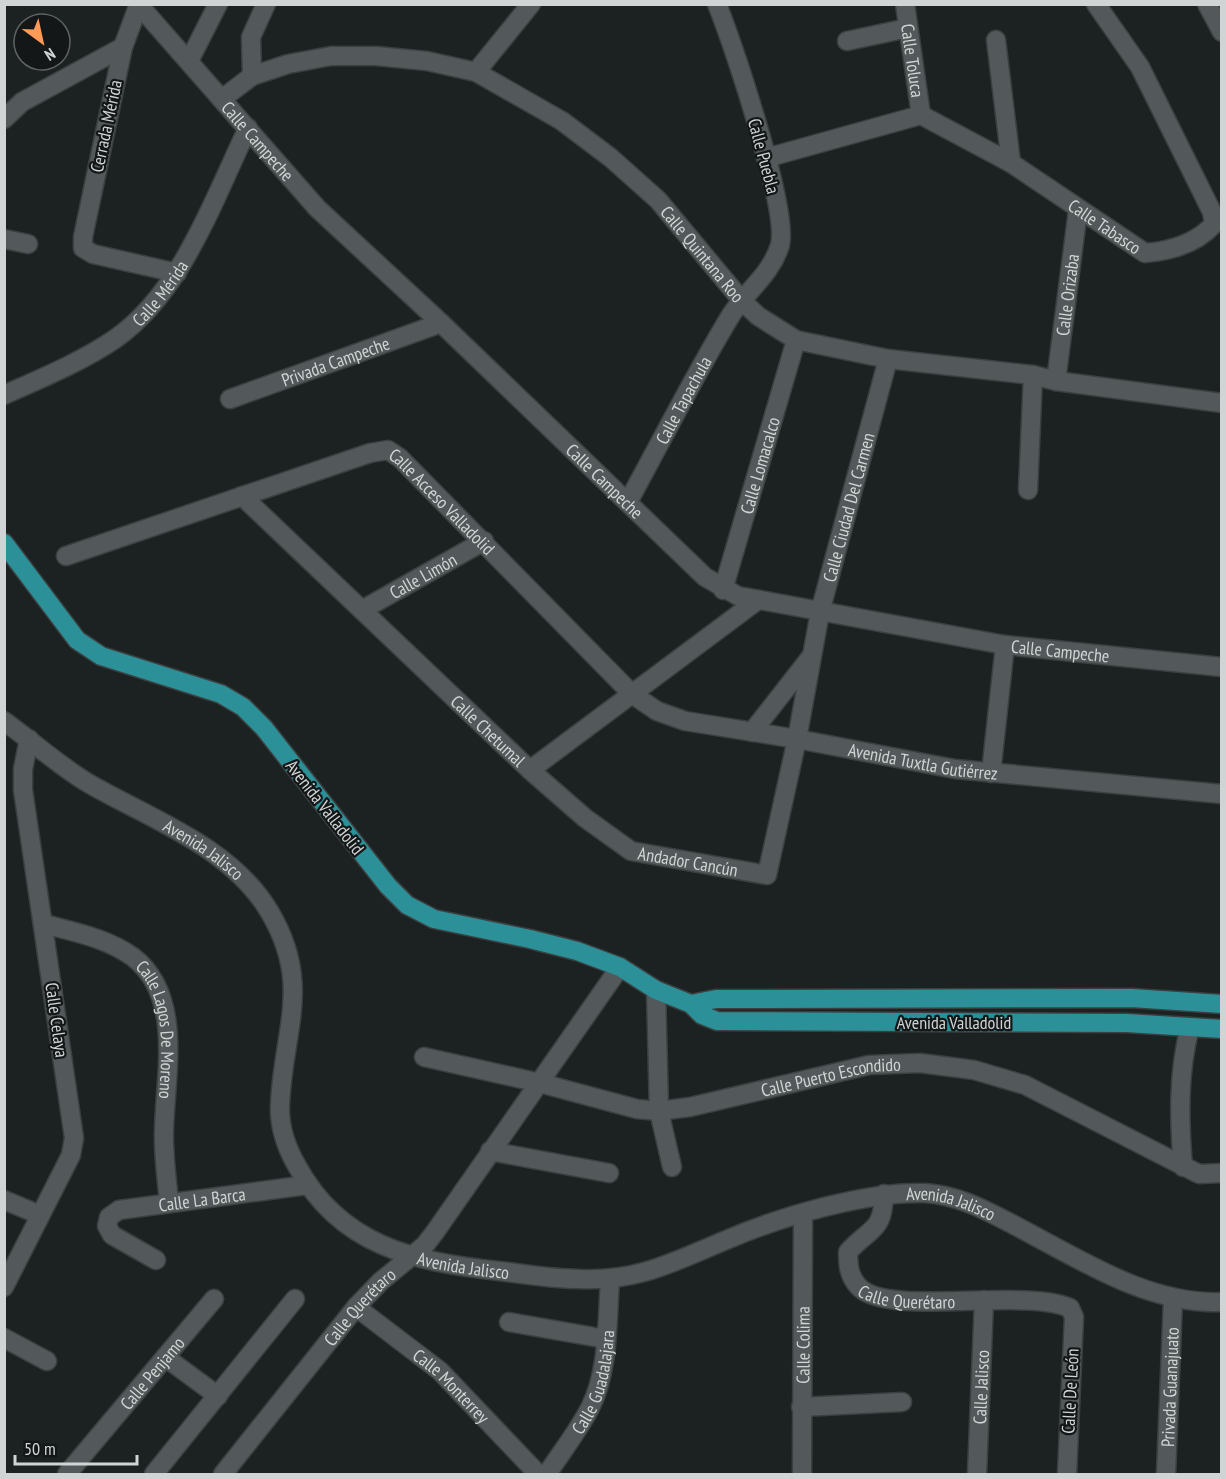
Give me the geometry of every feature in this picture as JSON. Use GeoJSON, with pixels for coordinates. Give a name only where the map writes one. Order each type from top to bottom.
{"type":"FeatureCollection","features":[{"type":"Feature","properties":{"kind":"main road","name":"Avenida Valladolid"},"geometry":{"type":"LineString","coordinates":[[4,543],[77,640],[101,656],[221,694],[243,707],[264,728],[366,860],[407,905],[434,919],[549,944],[620,967],[656,990],[691,1004],[702,1015],[717,1021],[1127,1023],[1221,1029]]}},
{"type":"Feature","properties":{"kind":"main road","name":"Avenida Valladolid"},"geometry":{"type":"LineString","coordinates":[[691,1004],[716,999],[1131,998],[1221,1004]]}},
{"type":"Feature","properties":{"kind":"street"},"geometry":{"type":"LineString","coordinates":[[189,61],[218,4]]}},
{"type":"Feature","properties":{"kind":"street"},"geometry":{"type":"LineString","coordinates":[[252,76],[251,37],[266,4]]}},
{"type":"Feature","properties":{"kind":"street"},"geometry":{"type":"LineString","coordinates":[[476,72],[531,4]]}},
{"type":"Feature","properties":{"kind":"street","name":"Calle Puebla"},"geometry":{"type":"LineString","coordinates":[[717,4],[766,158],[779,218],[780,244],[770,267],[743,302]]}},
{"type":"Feature","properties":{"kind":"street","name":"Calle Toluca"},"geometry":{"type":"LineString","coordinates":[[905,4],[921,115]]}},
{"type":"Feature","properties":{"kind":"street","name":"Calle Tabasco"},"geometry":{"type":"LineString","coordinates":[[921,115],[1011,163],[1145,253],[1159,252],[1203,237],[1214,224],[1212,212],[1140,67],[1096,4]]}},
{"type":"Feature","properties":{"kind":"street"},"geometry":{"type":"LineString","coordinates":[[1207,4],[1221,32]]}},
{"type":"Feature","properties":{"kind":"street","name":"Calle Campeche"},"geometry":{"type":"LineString","coordinates":[[139,5],[330,221],[441,323],[705,577],[723,590],[758,600],[1005,645],[1221,667]]}},
{"type":"Feature","properties":{"kind":"street","name":"Cerrada Mérida"},"geometry":{"type":"LineString","coordinates":[[139,5],[123,47],[83,237],[83,248],[93,254],[177,273]]}},
{"type":"Feature","properties":{"kind":"street"},"geometry":{"type":"LineString","coordinates":[[847,41],[908,28]]}},
{"type":"Feature","properties":{"kind":"street"},"geometry":{"type":"LineString","coordinates":[[996,40],[1011,163]]}},
{"type":"Feature","properties":{"kind":"street"},"geometry":{"type":"LineString","coordinates":[[4,119],[22,102],[123,47]]}},
{"type":"Feature","properties":{"kind":"street","name":"Calle Quintana Roo"},"geometry":{"type":"LineString","coordinates":[[223,98],[252,76],[288,64],[330,56],[386,57],[427,61],[476,72],[562,121],[611,158],[658,200],[743,302],[758,316],[796,340],[888,359],[1033,375],[1056,381],[1221,403]]}},
{"type":"Feature","properties":{"kind":"street"},"geometry":{"type":"LineString","coordinates":[[766,158],[921,115]]}},
{"type":"Feature","properties":{"kind":"street","name":"Calle Mérida"},"geometry":{"type":"LineString","coordinates":[[4,394],[79,360],[116,338],[148,310],[177,273],[248,128]]}},
{"type":"Feature","properties":{"kind":"street","name":"Calle Orizaba"},"geometry":{"type":"LineString","coordinates":[[1056,381],[1078,210]]}},
{"type":"Feature","properties":{"kind":"street"},"geometry":{"type":"LineString","coordinates":[[4,239],[28,244]]}},
{"type":"Feature","properties":{"kind":"street","name":"Calle Tapachula"},"geometry":{"type":"LineString","coordinates":[[628,502],[732,312],[743,302]]}},
{"type":"Feature","properties":{"kind":"street","name":"Privada Campeche"},"geometry":{"type":"LineString","coordinates":[[230,399],[441,323]]}},
{"type":"Feature","properties":{"kind":"street","name":"Calle Lomacalco"},"geometry":{"type":"LineString","coordinates":[[723,590],[796,340]]}},
{"type":"Feature","properties":{"kind":"street","name":"Calle Ciudad Del Carmen"},"geometry":{"type":"LineString","coordinates":[[767,875],[797,739],[820,612],[888,359]]}},
{"type":"Feature","properties":{"kind":"street"},"geometry":{"type":"LineString","coordinates":[[1028,490],[1033,375]]}},
{"type":"Feature","properties":{"kind":"street","name":"Calle Acceso Valladolid"},"geometry":{"type":"LineString","coordinates":[[66,556],[370,453],[388,450],[400,458],[484,541],[632,694]]}},
{"type":"Feature","properties":{"kind":"street","name":"Calle Chetumal"},"geometry":{"type":"LineString","coordinates":[[242,496],[530,770],[758,600]]}},
{"type":"Feature","properties":{"kind":"street","name":"Calle Limón"},"geometry":{"type":"LineString","coordinates":[[362,610],[484,541]]}},
{"type":"Feature","properties":{"kind":"street"},"geometry":{"type":"LineString","coordinates":[[991,773],[1005,645]]}},
{"type":"Feature","properties":{"kind":"street"},"geometry":{"type":"LineString","coordinates":[[752,732],[811,656]]}},
{"type":"Feature","properties":{"kind":"street","name":"Avenida Tuxtla Gutiérrez"},"geometry":{"type":"LineString","coordinates":[[632,694],[657,711],[685,721],[991,773],[1221,794]]}},
{"type":"Feature","properties":{"kind":"street","name":"Avenida Jalisco"},"geometry":{"type":"LineString","coordinates":[[4,721],[84,780],[226,862],[247,882],[268,910],[284,942],[293,974],[294,1005],[280,1106],[282,1129],[288,1149],[307,1185],[327,1210],[353,1231],[376,1244],[411,1256],[458,1267],[575,1280],[610,1280],[638,1276],[670,1266],[749,1231],[803,1215],[884,1194],[924,1193],[959,1199],[977,1206],[1122,1280],[1173,1299],[1221,1302]]}},
{"type":"Feature","properties":{"kind":"street","name":"Calle Celaya"},"geometry":{"type":"LineString","coordinates":[[4,1287],[71,1155],[74,1138],[23,790],[23,769],[29,739]]}},
{"type":"Feature","properties":{"kind":"street","name":"Andador Cancún"},"geometry":{"type":"LineString","coordinates":[[530,770],[585,818],[631,851],[767,875]]}},
{"type":"Feature","properties":{"kind":"street","name":"Calle Lagos De Moreno"},"geometry":{"type":"LineString","coordinates":[[44,924],[107,942],[134,958],[154,980],[164,1010],[168,1040],[164,1131],[169,1203]]}},
{"type":"Feature","properties":{"kind":"street","name":"Calle Querétaro"},"geometry":{"type":"LineString","coordinates":[[223,1474],[356,1308],[380,1282],[435,1232],[620,967]]}},
{"type":"Feature","properties":{"kind":"street"},"geometry":{"type":"LineString","coordinates":[[656,990],[658,1111],[672,1167]]}},
{"type":"Feature","properties":{"kind":"street"},"geometry":{"type":"LineString","coordinates":[[1183,1167],[1180,1126],[1183,1053],[1190,1027]]}},
{"type":"Feature","properties":{"kind":"street","name":"Calle Puerto Escondido"},"geometry":{"type":"LineString","coordinates":[[424,1057],[540,1083],[637,1109],[658,1111],[690,1107],[869,1065],[920,1063],[974,1070],[1024,1085],[1199,1174],[1221,1173]]}},
{"type":"Feature","properties":{"kind":"street"},"geometry":{"type":"LineString","coordinates":[[490,1151],[609,1173]]}},
{"type":"Feature","properties":{"kind":"street","name":"Calle La Barca"},"geometry":{"type":"LineString","coordinates":[[156,1260],[112,1234],[107,1226],[109,1217],[119,1210],[307,1185]]}},
{"type":"Feature","properties":{"kind":"street","name":"Calle Querétaro"},"geometry":{"type":"LineString","coordinates":[[884,1194],[884,1215],[848,1252],[849,1270],[859,1288],[878,1298],[898,1300],[1023,1300],[1060,1303],[1070,1308]]}},
{"type":"Feature","properties":{"kind":"street"},"geometry":{"type":"LineString","coordinates":[[4,1200],[40,1215]]}},
{"type":"Feature","properties":{"kind":"street","name":"Calle Colima"},"geometry":{"type":"LineString","coordinates":[[802,1474],[803,1215]]}},
{"type":"Feature","properties":{"kind":"street","name":"Calle Guadalajara"},"geometry":{"type":"LineString","coordinates":[[547,1474],[590,1408],[599,1386],[606,1339],[610,1280]]}},
{"type":"Feature","properties":{"kind":"street","name":"Calle Penjamo"},"geometry":{"type":"LineString","coordinates":[[67,1474],[214,1299]]}},
{"type":"Feature","properties":{"kind":"street"},"geometry":{"type":"LineString","coordinates":[[154,1474],[295,1299]]}},
{"type":"Feature","properties":{"kind":"street","name":"Privada Guanajuato"},"geometry":{"type":"LineString","coordinates":[[1166,1474],[1173,1299]]}},
{"type":"Feature","properties":{"kind":"street","name":"Calle Jalisco"},"geometry":{"type":"LineString","coordinates":[[977,1474],[984,1300]]}},
{"type":"Feature","properties":{"kind":"street","name":"Calle Monterrey"},"geometry":{"type":"LineString","coordinates":[[356,1308],[440,1371],[538,1474]]}},
{"type":"Feature","properties":{"kind":"street","name":"Calle De León"},"geometry":{"type":"LineString","coordinates":[[1067,1474],[1074,1317],[1070,1308]]}},
{"type":"Feature","properties":{"kind":"street"},"geometry":{"type":"LineString","coordinates":[[509,1322],[606,1339]]}},
{"type":"Feature","properties":{"kind":"street"},"geometry":{"type":"LineString","coordinates":[[4,1338],[47,1361]]}},
{"type":"Feature","properties":{"kind":"street"},"geometry":{"type":"LineString","coordinates":[[165,1357],[218,1396]]}},
{"type":"Feature","properties":{"kind":"street"},"geometry":{"type":"LineString","coordinates":[[801,1407],[902,1402]]}}]}
